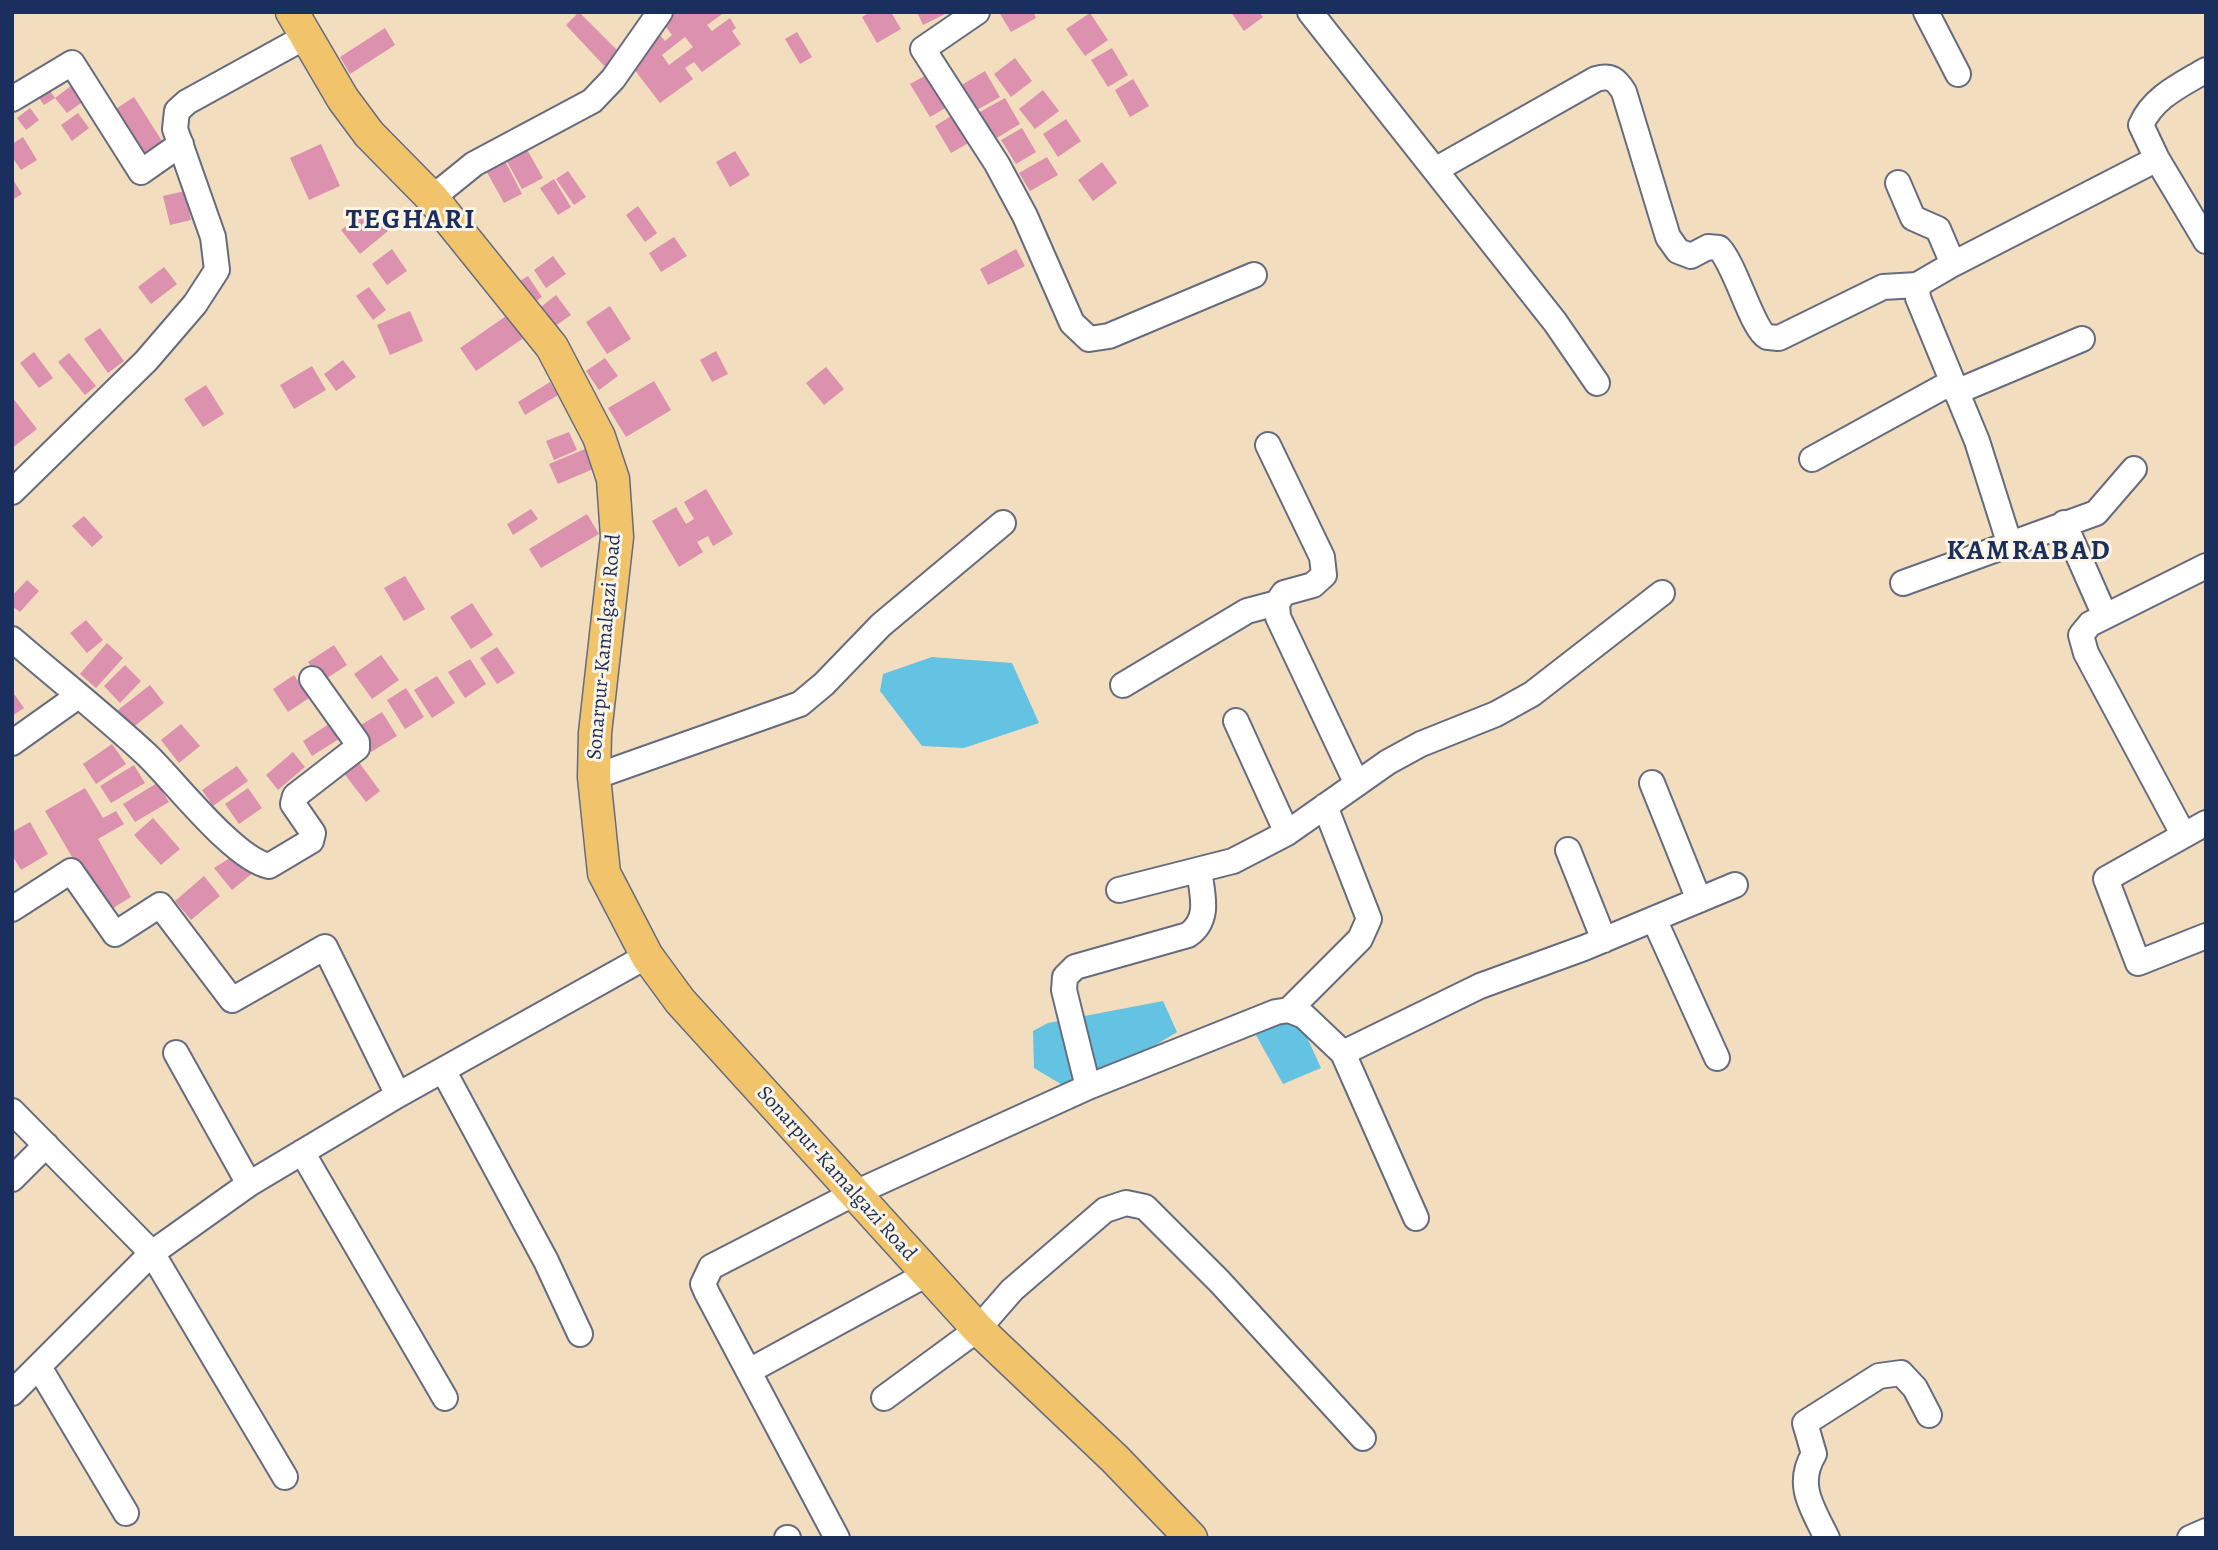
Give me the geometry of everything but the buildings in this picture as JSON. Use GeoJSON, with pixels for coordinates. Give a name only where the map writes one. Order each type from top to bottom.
{"type":"FeatureCollection","features":[{"type":"Feature","properties":{"kind":"main road","name":"Sonarpur-Kamalgazi Road"},"geometry":{"type":"LineString","coordinates":[[299,24],[343,99],[369,134],[432,198],[552,347],[599,437],[613,479],[617,537],[595,723],[594,777],[604,873],[647,956],[680,1002],[978,1329],[1115,1459],[1191,1538]]}},
{"type":"Feature","properties":{"kind":"street"},"geometry":{"type":"LineString","coordinates":[[432,198],[474,164],[592,101],[613,79],[660,12]]}},
{"type":"Feature","properties":{"kind":"street"},"geometry":{"type":"LineString","coordinates":[[978,12],[923,48],[998,164],[1025,216],[1067,313],[1080,333],[1089,339],[1109,337],[1254,275]]}},
{"type":"Feature","properties":{"kind":"street"},"geometry":{"type":"LineString","coordinates":[[1310,12],[1555,322],[1597,383]]}},
{"type":"Feature","properties":{"kind":"street"},"geometry":{"type":"LineString","coordinates":[[1926,12],[1958,75]]}},
{"type":"Feature","properties":{"kind":"street"},"geometry":{"type":"LineString","coordinates":[[12,492],[146,361],[211,283],[217,270],[217,257],[176,129],[177,111],[299,24]]}},
{"type":"Feature","properties":{"kind":"street"},"geometry":{"type":"LineString","coordinates":[[12,99],[72,63],[141,172],[181,144]]}},
{"type":"Feature","properties":{"kind":"street"},"geometry":{"type":"LineString","coordinates":[[2206,70],[2166,93],[2148,109],[2141,125],[2157,159],[2206,241]]}},
{"type":"Feature","properties":{"kind":"street"},"geometry":{"type":"LineString","coordinates":[[1435,170],[1596,79],[1607,76],[1618,81],[1624,92],[1668,237],[1678,251],[1691,256],[1708,247],[1719,248],[1729,258],[1758,328],[1768,337],[1779,338],[1883,286],[1917,285],[2157,159]]}},
{"type":"Feature","properties":{"kind":"street"},"geometry":{"type":"LineString","coordinates":[[1898,183],[1913,218],[1938,229],[1953,264]]}},
{"type":"Feature","properties":{"kind":"street"},"geometry":{"type":"LineString","coordinates":[[1917,285],[1918,298],[1986,463],[2009,542]]}},
{"type":"Feature","properties":{"kind":"street"},"geometry":{"type":"LineString","coordinates":[[1812,459],[1954,387],[2082,339]]}},
{"type":"Feature","properties":{"kind":"street"},"geometry":{"type":"LineString","coordinates":[[1268,445],[1322,557],[1324,575],[1313,585],[1293,588],[1284,593],[1277,603],[1278,617],[1357,784]]}},
{"type":"Feature","properties":{"kind":"street"},"geometry":{"type":"LineString","coordinates":[[1903,583],[2009,542],[2096,513],[2134,469]]}},
{"type":"Feature","properties":{"kind":"street"},"geometry":{"type":"LineString","coordinates":[[594,777],[800,704],[824,684],[881,625],[1003,523]]}},
{"type":"Feature","properties":{"kind":"street"},"geometry":{"type":"LineString","coordinates":[[2064,523],[2105,616]]}},
{"type":"Feature","properties":{"kind":"street"},"geometry":{"type":"LineString","coordinates":[[2183,834],[2086,653],[2081,635],[2090,624],[2206,566]]}},
{"type":"Feature","properties":{"kind":"street"},"geometry":{"type":"LineString","coordinates":[[1119,890],[1233,861],[1287,833],[1421,744],[1496,714],[1532,694],[1662,593]]}},
{"type":"Feature","properties":{"kind":"street"},"geometry":{"type":"LineString","coordinates":[[1123,685],[1247,611],[1277,603]]}},
{"type":"Feature","properties":{"kind":"street"},"geometry":{"type":"LineString","coordinates":[[12,639],[146,755],[237,849],[259,864],[269,866],[311,841],[313,833],[293,804],[295,796],[357,748],[357,742],[312,679]]}},
{"type":"Feature","properties":{"kind":"street"},"geometry":{"type":"LineString","coordinates":[[12,743],[78,696]]}},
{"type":"Feature","properties":{"kind":"street"},"geometry":{"type":"LineString","coordinates":[[1236,721],[1287,833]]}},
{"type":"Feature","properties":{"kind":"street"},"geometry":{"type":"LineString","coordinates":[[1652,783],[1699,900]]}},
{"type":"Feature","properties":{"kind":"street"},"geometry":{"type":"LineString","coordinates":[[1289,1010],[1360,939],[1369,919],[1325,806]]}},
{"type":"Feature","properties":{"kind":"street"},"geometry":{"type":"LineString","coordinates":[[2206,823],[2106,879],[2138,963],[2206,936]]}},
{"type":"Feature","properties":{"kind":"street"},"geometry":{"type":"LineString","coordinates":[[1568,850],[1604,940]]}},
{"type":"Feature","properties":{"kind":"street"},"geometry":{"type":"LineString","coordinates":[[1088,1087],[1064,990],[1065,977],[1075,967],[1188,935],[1199,927],[1204,915],[1199,870]]}},
{"type":"Feature","properties":{"kind":"street"},"geometry":{"type":"LineString","coordinates":[[12,909],[71,871],[115,934],[160,905],[232,1000],[325,947],[398,1095]]}},
{"type":"Feature","properties":{"kind":"street"},"geometry":{"type":"LineString","coordinates":[[1343,1053],[1480,986],[1604,940],[1735,885]]}},
{"type":"Feature","properties":{"kind":"street"},"geometry":{"type":"LineString","coordinates":[[1654,919],[1717,1058]]}},
{"type":"Feature","properties":{"kind":"street"},"geometry":{"type":"LineString","coordinates":[[12,1393],[152,1253],[249,1184],[398,1095],[647,956]]}},
{"type":"Feature","properties":{"kind":"street"},"geometry":{"type":"LineString","coordinates":[[837,1538],[707,1293],[705,1274],[711,1267],[853,1194],[1088,1087],[1276,1012],[1289,1010],[1304,1016],[1343,1053],[1416,1219]]}},
{"type":"Feature","properties":{"kind":"street"},"geometry":{"type":"LineString","coordinates":[[176,1053],[249,1184]]}},
{"type":"Feature","properties":{"kind":"street"},"geometry":{"type":"LineString","coordinates":[[443,1070],[546,1261],[580,1334]]}},
{"type":"Feature","properties":{"kind":"street"},"geometry":{"type":"LineString","coordinates":[[12,1111],[152,1253],[285,1477]]}},
{"type":"Feature","properties":{"kind":"street"},"geometry":{"type":"LineString","coordinates":[[12,1179],[46,1145]]}},
{"type":"Feature","properties":{"kind":"street"},"geometry":{"type":"LineString","coordinates":[[302,1152],[445,1398]]}},
{"type":"Feature","properties":{"kind":"street"},"geometry":{"type":"LineString","coordinates":[[884,1398],[978,1329],[1012,1290],[1105,1210],[1126,1203],[1145,1207],[1220,1282],[1363,1438]]}},
{"type":"Feature","properties":{"kind":"street"},"geometry":{"type":"LineString","coordinates":[[749,1371],[926,1273]]}},
{"type":"Feature","properties":{"kind":"street"},"geometry":{"type":"LineString","coordinates":[[39,1367],[126,1513]]}},
{"type":"Feature","properties":{"kind":"street"},"geometry":{"type":"LineString","coordinates":[[1827,1538],[1804,1490],[1805,1468],[1814,1454],[1805,1423],[1880,1376],[1901,1373],[1914,1388],[1929,1415]]}},
{"type":"Feature","properties":{"kind":"street"},"geometry":{"type":"LineString","coordinates":[[2190,1538],[2206,1531]]}},
{"type":"Feature","properties":{"kind":"water"},"geometry":{"type":"Polygon","coordinates":[[[932,657],[1012,663],[1039,723],[964,748],[922,746],[880,691],[883,674],[932,657]]]}},
{"type":"Feature","properties":{"kind":"water"},"geometry":{"type":"Polygon","coordinates":[[[1163,1001],[1177,1032],[1146,1051],[1064,1086],[1034,1068],[1033,1031],[1048,1023],[1163,1001]]]}},
{"type":"Feature","properties":{"kind":"water"},"geometry":{"type":"Polygon","coordinates":[[[1281,1018],[1301,1024],[1321,1068],[1283,1084],[1256,1035],[1281,1018]]]}},
{"type":"Feature","properties":{"kind":"district","name":"TEGHARI"},"geometry":{"type":"Point","coordinates":[411,221]}},
{"type":"Feature","properties":{"kind":"district","name":"KAMRABAD"},"geometry":{"type":"Point","coordinates":[2029,552]}}]}
